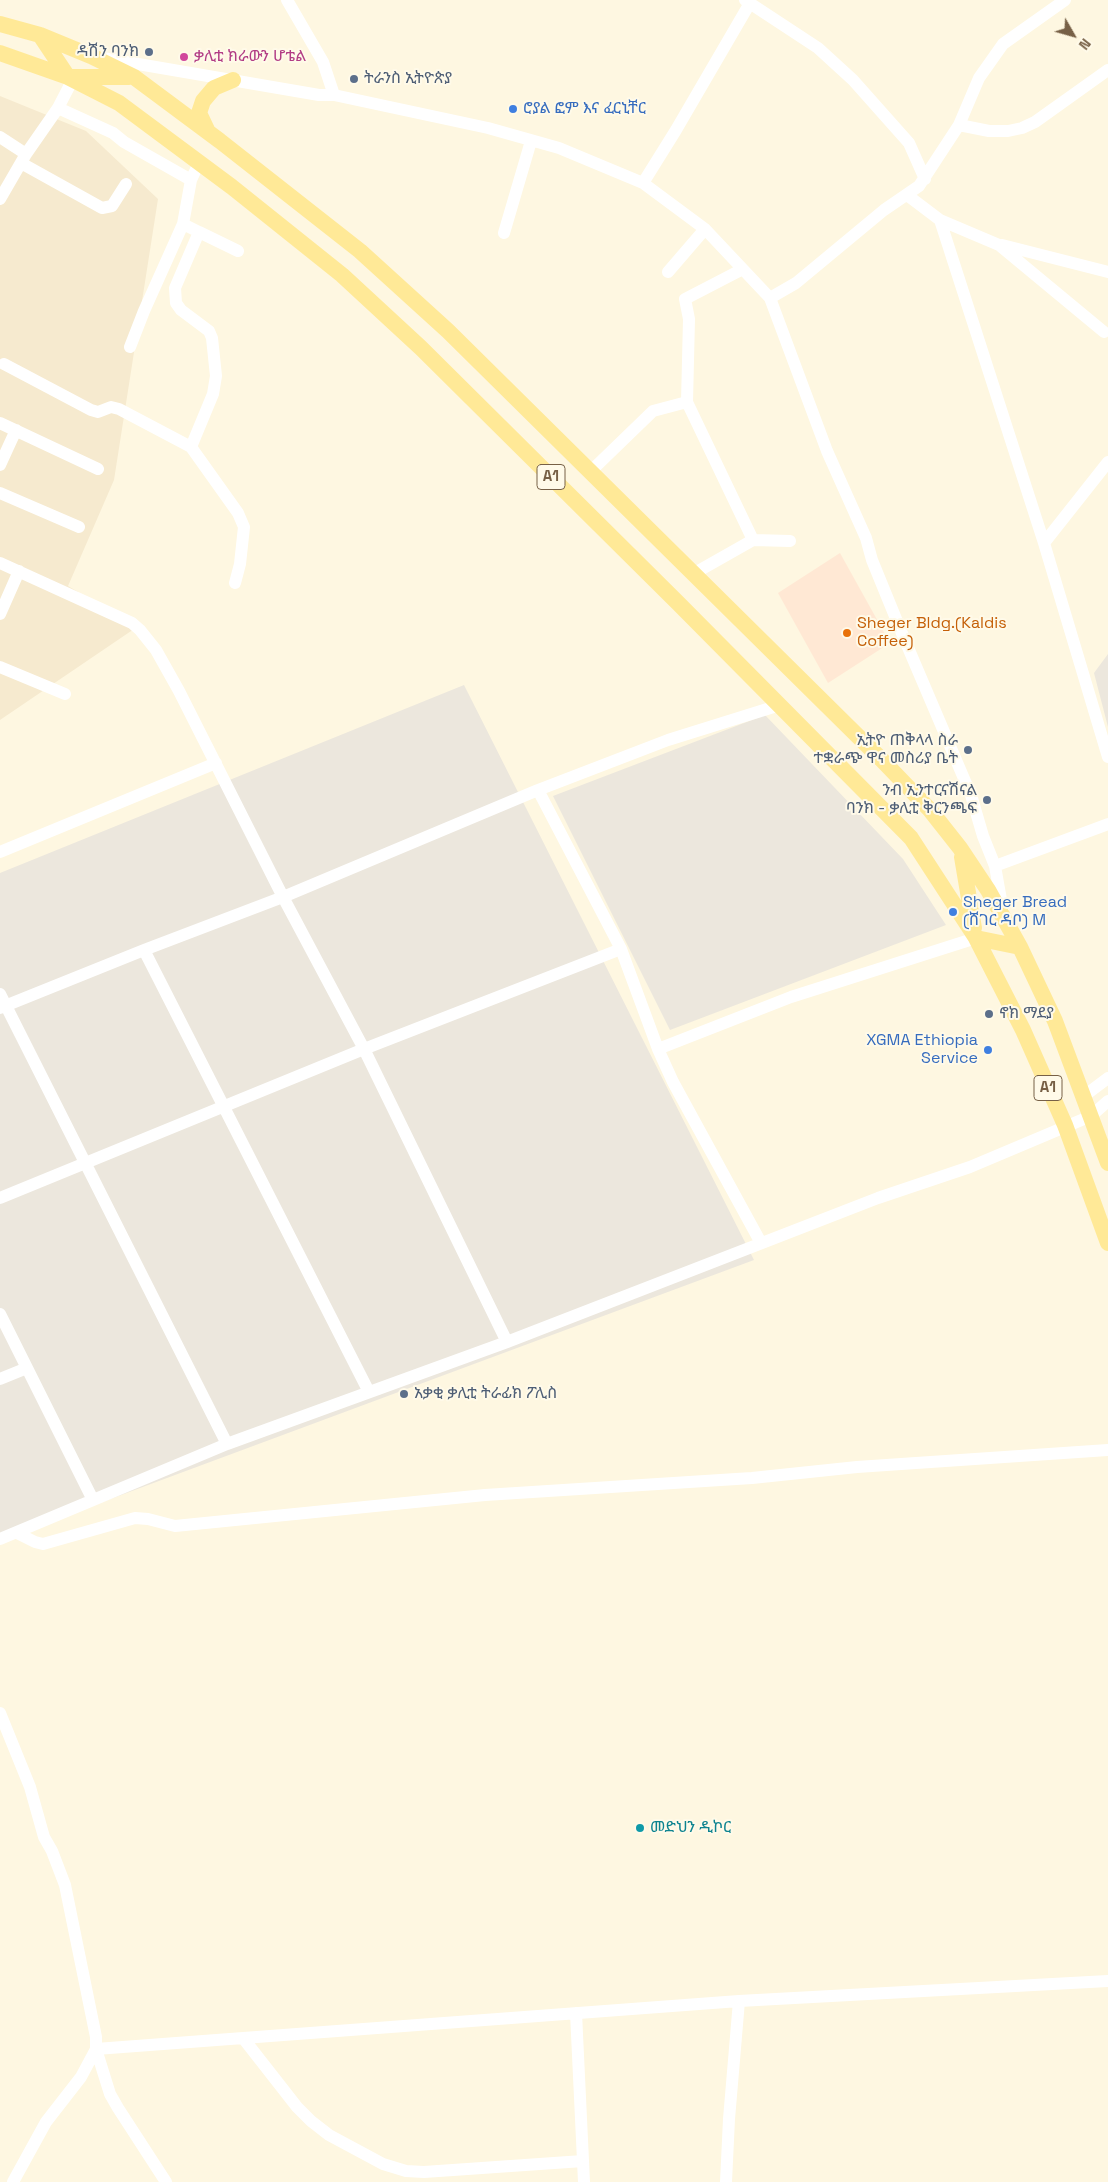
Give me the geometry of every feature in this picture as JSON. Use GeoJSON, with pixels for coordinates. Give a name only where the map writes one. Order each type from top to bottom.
{"type":"FeatureCollection","features":[{"type":"Feature","properties":{"kind":"main road","name":"A1"},"geometry":{"type":"LineString","coordinates":[[0,24],[40,35],[91,56],[134,77],[208,132],[360,251],[448,331],[881,759],[930,810],[960,848],[988,890],[1020,947],[1055,1021],[1108,1163]]}},
{"type":"Feature","properties":{"kind":"main road","name":"A1"},"geometry":{"type":"LineString","coordinates":[[40,35],[71,78]]}},
{"type":"Feature","properties":{"kind":"main road","name":"A1"},"geometry":{"type":"LineString","coordinates":[[0,53],[71,78],[119,103],[200,163],[342,275],[435,362],[911,838],[976,938],[1023,1030],[1065,1125],[1108,1243]]}},
{"type":"Feature","properties":{"kind":"main road","name":"A1"},"geometry":{"type":"LineString","coordinates":[[71,78],[134,77]]}},
{"type":"Feature","properties":{"kind":"main road"},"geometry":{"type":"LineString","coordinates":[[119,103],[134,77]]}},
{"type":"Feature","properties":{"kind":"main road"},"geometry":{"type":"LineString","coordinates":[[208,132],[200,113],[202,101],[214,88],[233,80]]}},
{"type":"Feature","properties":{"kind":"main road","name":"A1"},"geometry":{"type":"LineString","coordinates":[[960,848],[976,938]]}},
{"type":"Feature","properties":{"kind":"main road"},"geometry":{"type":"LineString","coordinates":[[976,938],[1020,947]]}},
{"type":"Feature","properties":{"kind":"street"},"geometry":{"type":"LineString","coordinates":[[287,0],[323,62],[334,95]]}},
{"type":"Feature","properties":{"kind":"street"},"geometry":{"type":"LineString","coordinates":[[770,298],[796,283],[884,210],[919,186],[959,125],[979,78],[1003,44],[1058,1]]}},
{"type":"Feature","properties":{"kind":"street"},"geometry":{"type":"LineString","coordinates":[[643,183],[676,130],[748,2],[818,48],[853,80],[909,143],[925,179]]}},
{"type":"Feature","properties":{"kind":"street"},"geometry":{"type":"LineString","coordinates":[[91,56],[319,95],[334,95],[488,128],[531,140],[558,148],[643,183],[704,229],[741,270],[770,298],[827,451],[866,538],[872,560],[901,631],[971,794],[983,836],[995,866],[1004,920]]}},
{"type":"Feature","properties":{"kind":"street"},"geometry":{"type":"LineString","coordinates":[[959,125],[989,131],[1008,132],[1022,128],[1035,122],[1108,70]]}},
{"type":"Feature","properties":{"kind":"street"},"geometry":{"type":"LineString","coordinates":[[0,199],[23,159],[58,108],[71,78]]}},
{"type":"Feature","properties":{"kind":"street"},"geometry":{"type":"LineString","coordinates":[[58,108],[113,133],[124,142],[191,180]]}},
{"type":"Feature","properties":{"kind":"street"},"geometry":{"type":"LineString","coordinates":[[0,137],[23,159],[102,208],[112,206],[126,184]]}},
{"type":"Feature","properties":{"kind":"street"},"geometry":{"type":"LineString","coordinates":[[504,232],[531,140]]}},
{"type":"Feature","properties":{"kind":"street"},"geometry":{"type":"LineString","coordinates":[[130,347],[183,224],[191,180],[200,163]]}},
{"type":"Feature","properties":{"kind":"street"},"geometry":{"type":"LineString","coordinates":[[907,195],[940,220],[999,245],[1108,272]]}},
{"type":"Feature","properties":{"kind":"street"},"geometry":{"type":"LineString","coordinates":[[940,220],[1044,543],[1108,757]]}},
{"type":"Feature","properties":{"kind":"street"},"geometry":{"type":"LineString","coordinates":[[183,224],[238,251]]}},
{"type":"Feature","properties":{"kind":"street"},"geometry":{"type":"LineString","coordinates":[[668,272],[704,229]]}},
{"type":"Feature","properties":{"kind":"street"},"geometry":{"type":"LineString","coordinates":[[191,446],[216,385],[212,338],[205,327],[180,310],[174,296],[175,288],[198,232]]}},
{"type":"Feature","properties":{"kind":"street"},"geometry":{"type":"LineString","coordinates":[[999,245],[1104,332]]}},
{"type":"Feature","properties":{"kind":"street"},"geometry":{"type":"LineString","coordinates":[[741,270],[685,299],[689,319],[687,402],[753,540]]}},
{"type":"Feature","properties":{"kind":"street"},"geometry":{"type":"LineString","coordinates":[[4,364],[91,410],[98,412],[111,407],[119,409],[191,446],[238,513],[244,527],[240,564],[234,583]]}},
{"type":"Feature","properties":{"kind":"street"},"geometry":{"type":"LineString","coordinates":[[590,470],[652,411],[687,402]]}},
{"type":"Feature","properties":{"kind":"street"},"geometry":{"type":"LineString","coordinates":[[0,423],[98,469]]}},
{"type":"Feature","properties":{"kind":"street"},"geometry":{"type":"LineString","coordinates":[[0,465],[16,430]]}},
{"type":"Feature","properties":{"kind":"street"},"geometry":{"type":"LineString","coordinates":[[1044,543],[1108,462]]}},
{"type":"Feature","properties":{"kind":"street"},"geometry":{"type":"LineString","coordinates":[[0,493],[79,527]]}},
{"type":"Feature","properties":{"kind":"street"},"geometry":{"type":"LineString","coordinates":[[693,574],[753,540],[790,541]]}},
{"type":"Feature","properties":{"kind":"street"},"geometry":{"type":"LineString","coordinates":[[0,564],[132,623],[156,650],[283,897],[364,1049],[507,1342]]}},
{"type":"Feature","properties":{"kind":"street"},"geometry":{"type":"LineString","coordinates":[[0,614],[19,572]]}},
{"type":"Feature","properties":{"kind":"street"},"geometry":{"type":"LineString","coordinates":[[0,667],[65,694]]}},
{"type":"Feature","properties":{"kind":"street"},"geometry":{"type":"LineString","coordinates":[[3,1007],[283,897],[538,790],[668,740],[780,705]]}},
{"type":"Feature","properties":{"kind":"street"},"geometry":{"type":"LineString","coordinates":[[0,852],[216,764]]}},
{"type":"Feature","properties":{"kind":"street"},"geometry":{"type":"LineString","coordinates":[[538,790],[621,949],[658,1049],[673,1082],[761,1243]]}},
{"type":"Feature","properties":{"kind":"street"},"geometry":{"type":"LineString","coordinates":[[995,866],[1108,824]]}},
{"type":"Feature","properties":{"kind":"street"},"geometry":{"type":"LineString","coordinates":[[658,1049],[791,997],[976,938]]}},
{"type":"Feature","properties":{"kind":"street"},"geometry":{"type":"LineString","coordinates":[[0,1198],[224,1108],[364,1049],[621,949]]}},
{"type":"Feature","properties":{"kind":"street"},"geometry":{"type":"LineString","coordinates":[[144,950],[368,1392]]}},
{"type":"Feature","properties":{"kind":"street"},"geometry":{"type":"LineString","coordinates":[[0,994],[3,1007],[86,1162],[227,1444]]}},
{"type":"Feature","properties":{"kind":"street"},"geometry":{"type":"LineString","coordinates":[[1084,1096],[1108,1078]]}},
{"type":"Feature","properties":{"kind":"street"},"geometry":{"type":"LineString","coordinates":[[0,1540],[227,1444],[507,1342],[878,1198],[970,1167],[1065,1125],[1091,1116],[1108,1101]]}},
{"type":"Feature","properties":{"kind":"street"},"geometry":{"type":"LineString","coordinates":[[0,1314],[93,1500]]}},
{"type":"Feature","properties":{"kind":"street"},"geometry":{"type":"LineString","coordinates":[[0,1379],[27,1368]]}},
{"type":"Feature","properties":{"kind":"street"},"geometry":{"type":"LineString","coordinates":[[17,1533],[43,1544],[135,1518],[148,1519],[175,1526],[485,1496],[752,1478],[857,1467],[1108,1450]]}},
{"type":"Feature","properties":{"kind":"street"},"geometry":{"type":"LineString","coordinates":[[0,1712],[30,1787],[44,1837],[52,1851],[65,1884],[96,2037],[96,2049],[110,2094],[166,2182]]}},
{"type":"Feature","properties":{"kind":"street"},"geometry":{"type":"LineString","coordinates":[[96,2049],[739,2001],[1108,1981]]}},
{"type":"Feature","properties":{"kind":"street"},"geometry":{"type":"LineString","coordinates":[[726,2182],[739,2001]]}},
{"type":"Feature","properties":{"kind":"street"},"geometry":{"type":"LineString","coordinates":[[576,2013],[584,2182]]}},
{"type":"Feature","properties":{"kind":"street"},"geometry":{"type":"LineString","coordinates":[[243,2038],[297,2107],[311,2121],[329,2135],[383,2164],[406,2171],[424,2172],[583,2161]]}},
{"type":"Feature","properties":{"kind":"street"},"geometry":{"type":"LineString","coordinates":[[14,2182],[46,2122],[81,2077],[96,2049]]}},
{"type":"Feature","properties":{"kind":"shaded area"},"geometry":{"type":"Polygon","coordinates":[[[0,96],[86,131],[158,199],[114,480],[68,586],[137,627],[0,720],[0,96]]]}},
{"type":"Feature","properties":{"kind":"shaded area"},"geometry":{"type":"Polygon","coordinates":[[[840,553],[890,643],[828,683],[778,593],[840,553]]]}},
{"type":"Feature","properties":{"kind":"shaded area"},"geometry":{"type":"Polygon","coordinates":[[[1108,654],[1108,727],[1094,673],[1108,654]]]}},
{"type":"Feature","properties":{"kind":"shaded area"},"geometry":{"type":"Polygon","coordinates":[[[464,685],[754,1260],[0,1540],[0,873],[464,685]]]}},
{"type":"Feature","properties":{"kind":"shaded area"},"geometry":{"type":"Polygon","coordinates":[[[765,715],[903,859],[946,925],[670,1030],[553,796],[765,715]]]}},
{"type":"Feature","properties":{"kind":"place","name":"ዳሽን ባንክ"},"geometry":{"type":"Point","coordinates":[149,52]}},
{"type":"Feature","properties":{"kind":"place","name":"ቃሊቲ ክራውን ሆቴል"},"geometry":{"type":"Point","coordinates":[184,57]}},
{"type":"Feature","properties":{"kind":"place","name":"ትራንስ ኢትዮጵያ"},"geometry":{"type":"Point","coordinates":[354,79]}},
{"type":"Feature","properties":{"kind":"place","name":"ሮያል ፎም እና ፈርኒቸር"},"geometry":{"type":"Point","coordinates":[513,109]}},
{"type":"Feature","properties":{"kind":"place","name":"Sheger Bldg.(Kaldis Coffee)"},"geometry":{"type":"Point","coordinates":[847,633]}},
{"type":"Feature","properties":{"kind":"place","name":"ኢትዮ ጠቅላላ ስራ ተቋራጭ ዋና መስሪያ ቤት"},"geometry":{"type":"Point","coordinates":[968,750]}},
{"type":"Feature","properties":{"kind":"place","name":"ንብ ኢንተርናሽናል ባንክ - ቃሊቲ ቅርንጫፍ"},"geometry":{"type":"Point","coordinates":[987,800]}},
{"type":"Feature","properties":{"kind":"place","name":"Sheger Bread (ሸገር ዳቦ) M"},"geometry":{"type":"Point","coordinates":[953,912]}},
{"type":"Feature","properties":{"kind":"place","name":"ኖክ ማደያ"},"geometry":{"type":"Point","coordinates":[989,1014]}},
{"type":"Feature","properties":{"kind":"place","name":"XGMA Ethiopia Service"},"geometry":{"type":"Point","coordinates":[988,1050]}},
{"type":"Feature","properties":{"kind":"place","name":"አቃቂ ቃሊቲ ትራፊክ ፖሊስ"},"geometry":{"type":"Point","coordinates":[404,1394]}},
{"type":"Feature","properties":{"kind":"place","name":"መድህን ዲኮር"},"geometry":{"type":"Point","coordinates":[640,1828]}}]}
